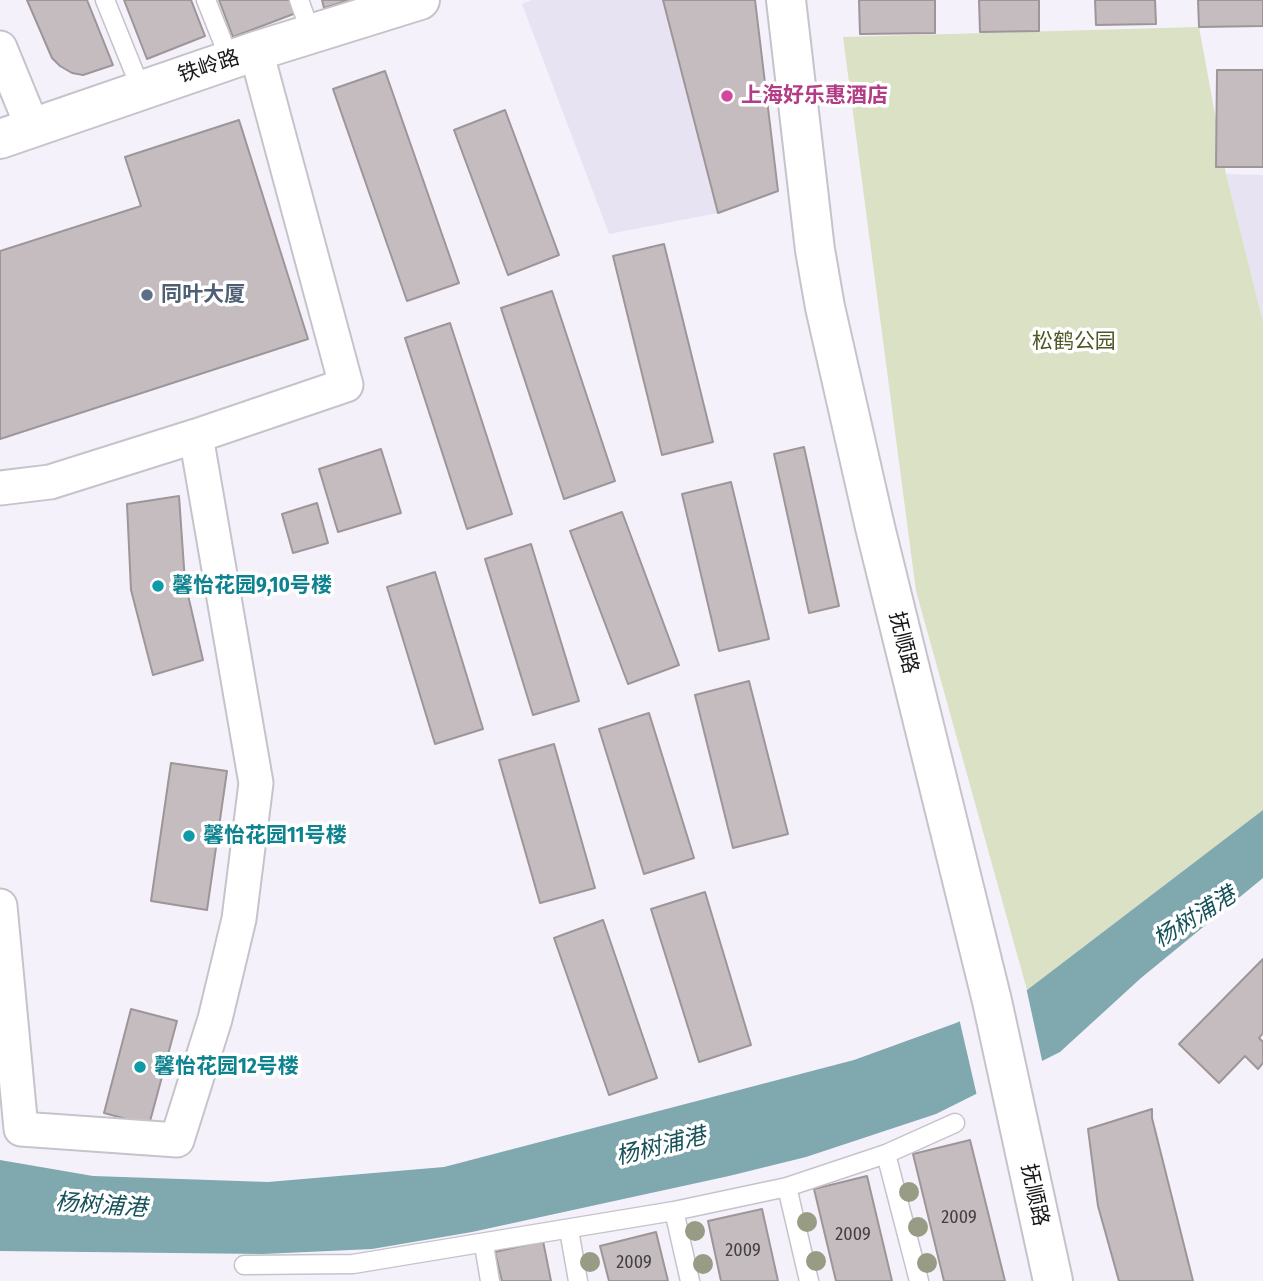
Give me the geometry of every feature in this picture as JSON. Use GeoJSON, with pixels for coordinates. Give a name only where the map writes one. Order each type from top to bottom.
{"type":"FeatureCollection","features":[{"type":"Feature","properties":{"kind":"street","name":"铁岭路"},"geometry":{"type":"LineString","coordinates":[[16,133],[243,56],[305,17],[420,0]]}},
{"type":"Feature","properties":{"kind":"street","name":"抚顺路"},"geometry":{"type":"LineString","coordinates":[[786,0],[815,250],[825,306],[875,527],[992,1001],[1053,1281]]}},
{"type":"Feature","properties":{"kind":"street"},"geometry":{"type":"LineString","coordinates":[[0,48],[16,133]]}},
{"type":"Feature","properties":{"kind":"street"},"geometry":{"type":"LineString","coordinates":[[0,488],[50,482],[346,385],[243,56]]}},
{"type":"Feature","properties":{"kind":"street"},"geometry":{"type":"LineString","coordinates":[[0,906],[21,1129],[177,1140],[215,1019],[239,919],[256,783],[196,436]]}},
{"type":"Feature","properties":{"kind":"lane"},"geometry":{"type":"LineString","coordinates":[[105,0],[141,89]]}},
{"type":"Feature","properties":{"kind":"lane"},"geometry":{"type":"LineString","coordinates":[[206,0],[243,56]]}},
{"type":"Feature","properties":{"kind":"lane"},"geometry":{"type":"LineString","coordinates":[[244,1265],[353,1264],[484,1245],[674,1211],[787,1187],[886,1154],[955,1123]]}},
{"type":"Feature","properties":{"kind":"lane"},"geometry":{"type":"LineString","coordinates":[[886,1154],[919,1281]]}},
{"type":"Feature","properties":{"kind":"lane"},"geometry":{"type":"LineString","coordinates":[[787,1187],[809,1281]]}},
{"type":"Feature","properties":{"kind":"lane"},"geometry":{"type":"LineString","coordinates":[[674,1211],[690,1281]]}},
{"type":"Feature","properties":{"kind":"lane"},"geometry":{"type":"LineString","coordinates":[[569,1230],[578,1281]]}},
{"type":"Feature","properties":{"kind":"lane"},"geometry":{"type":"LineString","coordinates":[[484,1245],[490,1281]]}},
{"type":"Feature","properties":{"kind":"shaded area"},"geometry":{"type":"Polygon","coordinates":[[[532,0],[663,0],[718,213],[609,234],[522,4],[532,0]]]}},
{"type":"Feature","properties":{"kind":"shaded area"},"geometry":{"type":"Polygon","coordinates":[[[1226,174],[1263,175],[1263,322],[1226,174]]]}},
{"type":"Feature","properties":{"kind":"green space","name":"松鹤公园"},"geometry":{"type":"Polygon","coordinates":[[[1199,27],[1226,174],[1263,322],[1263,810],[1027,990],[916,591],[843,37],[1199,27]]]}},
{"type":"Feature","properties":{"kind":"water","name":"杨树浦港"},"geometry":{"type":"Polygon","coordinates":[[[1263,810],[1263,878],[1141,978],[1060,1052],[936,1114],[806,1157],[729,1176],[472,1232],[372,1249],[263,1254],[0,1251],[0,1160],[93,1176],[268,1182],[444,1167],[854,1060],[956,1023],[1027,990],[1263,810]]]}},
{"type":"Feature","properties":{"kind":"pier"},"geometry":{"type":"Polygon","coordinates":[[[1026,987],[1043,1065],[977,1096],[959,1018],[1026,987]]]}},
{"type":"Feature","properties":{"kind":"building"},"geometry":{"type":"Polygon","coordinates":[[[27,0],[87,0],[113,65],[83,75],[72,73],[60,66],[52,58],[27,0]]]}},
{"type":"Feature","properties":{"kind":"building"},"geometry":{"type":"Polygon","coordinates":[[[124,0],[191,0],[205,36],[147,59],[124,0]]]}},
{"type":"Feature","properties":{"kind":"building"},"geometry":{"type":"Polygon","coordinates":[[[219,0],[291,0],[296,13],[233,37],[219,0]]]}},
{"type":"Feature","properties":{"kind":"building"},"geometry":{"type":"Polygon","coordinates":[[[322,0],[349,0],[324,8],[322,0]]]}},
{"type":"Feature","properties":{"kind":"building","name":"上海好乐惠酒店"},"geometry":{"type":"Polygon","coordinates":[[[663,0],[755,0],[778,191],[718,213],[663,0]]]}},
{"type":"Feature","properties":{"kind":"building"},"geometry":{"type":"Polygon","coordinates":[[[859,0],[935,0],[935,33],[860,34],[859,0]]]}},
{"type":"Feature","properties":{"kind":"building"},"geometry":{"type":"Polygon","coordinates":[[[979,0],[1039,0],[1039,31],[980,32],[979,0]]]}},
{"type":"Feature","properties":{"kind":"building"},"geometry":{"type":"Polygon","coordinates":[[[1095,0],[1155,0],[1156,24],[1096,25],[1095,0]]]}},
{"type":"Feature","properties":{"kind":"building"},"geometry":{"type":"Polygon","coordinates":[[[1198,0],[1263,0],[1263,26],[1199,27],[1198,0]]]}},
{"type":"Feature","properties":{"kind":"building"},"geometry":{"type":"Polygon","coordinates":[[[1217,70],[1263,70],[1263,167],[1216,167],[1217,70]]]}},
{"type":"Feature","properties":{"kind":"building"},"geometry":{"type":"Polygon","coordinates":[[[385,71],[459,283],[407,301],[333,89],[385,71]]]}},
{"type":"Feature","properties":{"kind":"building"},"geometry":{"type":"Polygon","coordinates":[[[505,110],[559,255],[508,275],[454,130],[505,110]]]}},
{"type":"Feature","properties":{"kind":"building","name":"同叶大厦"},"geometry":{"type":"Polygon","coordinates":[[[239,120],[308,339],[0,439],[0,251],[141,206],[125,157],[239,120]]]}},
{"type":"Feature","properties":{"kind":"building"},"geometry":{"type":"Polygon","coordinates":[[[664,244],[713,442],[662,455],[613,256],[664,244]]]}},
{"type":"Feature","properties":{"kind":"building"},"geometry":{"type":"Polygon","coordinates":[[[552,291],[615,481],[564,499],[501,308],[552,291]]]}},
{"type":"Feature","properties":{"kind":"building"},"geometry":{"type":"Polygon","coordinates":[[[450,323],[512,514],[467,529],[405,338],[450,323]]]}},
{"type":"Feature","properties":{"kind":"building"},"geometry":{"type":"Polygon","coordinates":[[[804,447],[839,606],[809,613],[774,454],[804,447]]]}},
{"type":"Feature","properties":{"kind":"building"},"geometry":{"type":"Polygon","coordinates":[[[381,449],[401,513],[338,532],[319,469],[381,449]]]}},
{"type":"Feature","properties":{"kind":"building"},"geometry":{"type":"Polygon","coordinates":[[[731,482],[769,639],[719,651],[682,494],[731,482]]]}},
{"type":"Feature","properties":{"kind":"building","name":"馨怡花园9,10号楼"},"geometry":{"type":"Polygon","coordinates":[[[179,496],[185,582],[203,660],[153,675],[131,590],[127,504],[179,496]]]}},
{"type":"Feature","properties":{"kind":"building"},"geometry":{"type":"Polygon","coordinates":[[[317,503],[328,543],[293,553],[282,514],[317,503]]]}},
{"type":"Feature","properties":{"kind":"building"},"geometry":{"type":"Polygon","coordinates":[[[622,512],[679,665],[628,684],[570,531],[622,512]]]}},
{"type":"Feature","properties":{"kind":"building"},"geometry":{"type":"Polygon","coordinates":[[[531,544],[579,701],[533,715],[485,559],[531,544]]]}},
{"type":"Feature","properties":{"kind":"building"},"geometry":{"type":"Polygon","coordinates":[[[435,572],[483,729],[435,744],[387,587],[435,572]]]}},
{"type":"Feature","properties":{"kind":"building"},"geometry":{"type":"Polygon","coordinates":[[[749,681],[788,834],[733,848],[695,695],[749,681]]]}},
{"type":"Feature","properties":{"kind":"building"},"geometry":{"type":"Polygon","coordinates":[[[649,713],[694,858],[644,874],[599,729],[649,713]]]}},
{"type":"Feature","properties":{"kind":"building"},"geometry":{"type":"Polygon","coordinates":[[[554,744],[595,888],[540,903],[499,760],[554,744]]]}},
{"type":"Feature","properties":{"kind":"building","name":"馨怡花园11号楼"},"geometry":{"type":"Polygon","coordinates":[[[171,763],[227,771],[207,910],[151,901],[171,763]]]}},
{"type":"Feature","properties":{"kind":"building"},"geometry":{"type":"Polygon","coordinates":[[[705,892],[751,1045],[699,1062],[651,909],[705,892]]]}},
{"type":"Feature","properties":{"kind":"building"},"geometry":{"type":"Polygon","coordinates":[[[603,920],[657,1078],[609,1095],[554,938],[603,920]]]}},
{"type":"Feature","properties":{"kind":"building"},"geometry":{"type":"Polygon","coordinates":[[[1263,959],[1263,1033],[1259,1038],[1263,1042],[1263,1063],[1258,1069],[1245,1056],[1219,1083],[1179,1044],[1263,959]]]}},
{"type":"Feature","properties":{"kind":"building","name":"馨怡花园12号楼"},"geometry":{"type":"Polygon","coordinates":[[[131,1009],[177,1021],[149,1125],[104,1113],[131,1009]]]}},
{"type":"Feature","properties":{"kind":"building"},"geometry":{"type":"Polygon","coordinates":[[[1152,1109],[1193,1281],[1119,1281],[1098,1206],[1088,1129],[1152,1109]]]}},
{"type":"Feature","properties":{"kind":"building"},"geometry":{"type":"Polygon","coordinates":[[[970,1140],[1005,1281],[944,1281],[913,1154],[970,1140]]]}},
{"type":"Feature","properties":{"kind":"building"},"geometry":{"type":"Polygon","coordinates":[[[867,1176],[892,1281],[836,1281],[814,1189],[867,1176]]]}},
{"type":"Feature","properties":{"kind":"building"},"geometry":{"type":"Polygon","coordinates":[[[762,1209],[778,1281],[721,1281],[708,1221],[762,1209]]]}},
{"type":"Feature","properties":{"kind":"building"},"geometry":{"type":"Polygon","coordinates":[[[656,1232],[668,1281],[609,1281],[600,1246],[656,1232]]]}},
{"type":"Feature","properties":{"kind":"building"},"geometry":{"type":"Polygon","coordinates":[[[543,1241],[551,1281],[502,1281],[495,1252],[543,1241]]]}},
{"type":"Feature","properties":{"kind":"place","name":"上海好乐惠酒店"},"geometry":{"type":"Point","coordinates":[727,96]}},
{"type":"Feature","properties":{"kind":"place","name":"同叶大厦"},"geometry":{"type":"Point","coordinates":[147,295]}},
{"type":"Feature","properties":{"kind":"place","name":"馨怡花园9,10号楼"},"geometry":{"type":"Point","coordinates":[158,586]}},
{"type":"Feature","properties":{"kind":"place","name":"馨怡花园11号楼"},"geometry":{"type":"Point","coordinates":[189,836]}},
{"type":"Feature","properties":{"kind":"place","name":"馨怡花园12号楼"},"geometry":{"type":"Point","coordinates":[140,1067]}}]}
